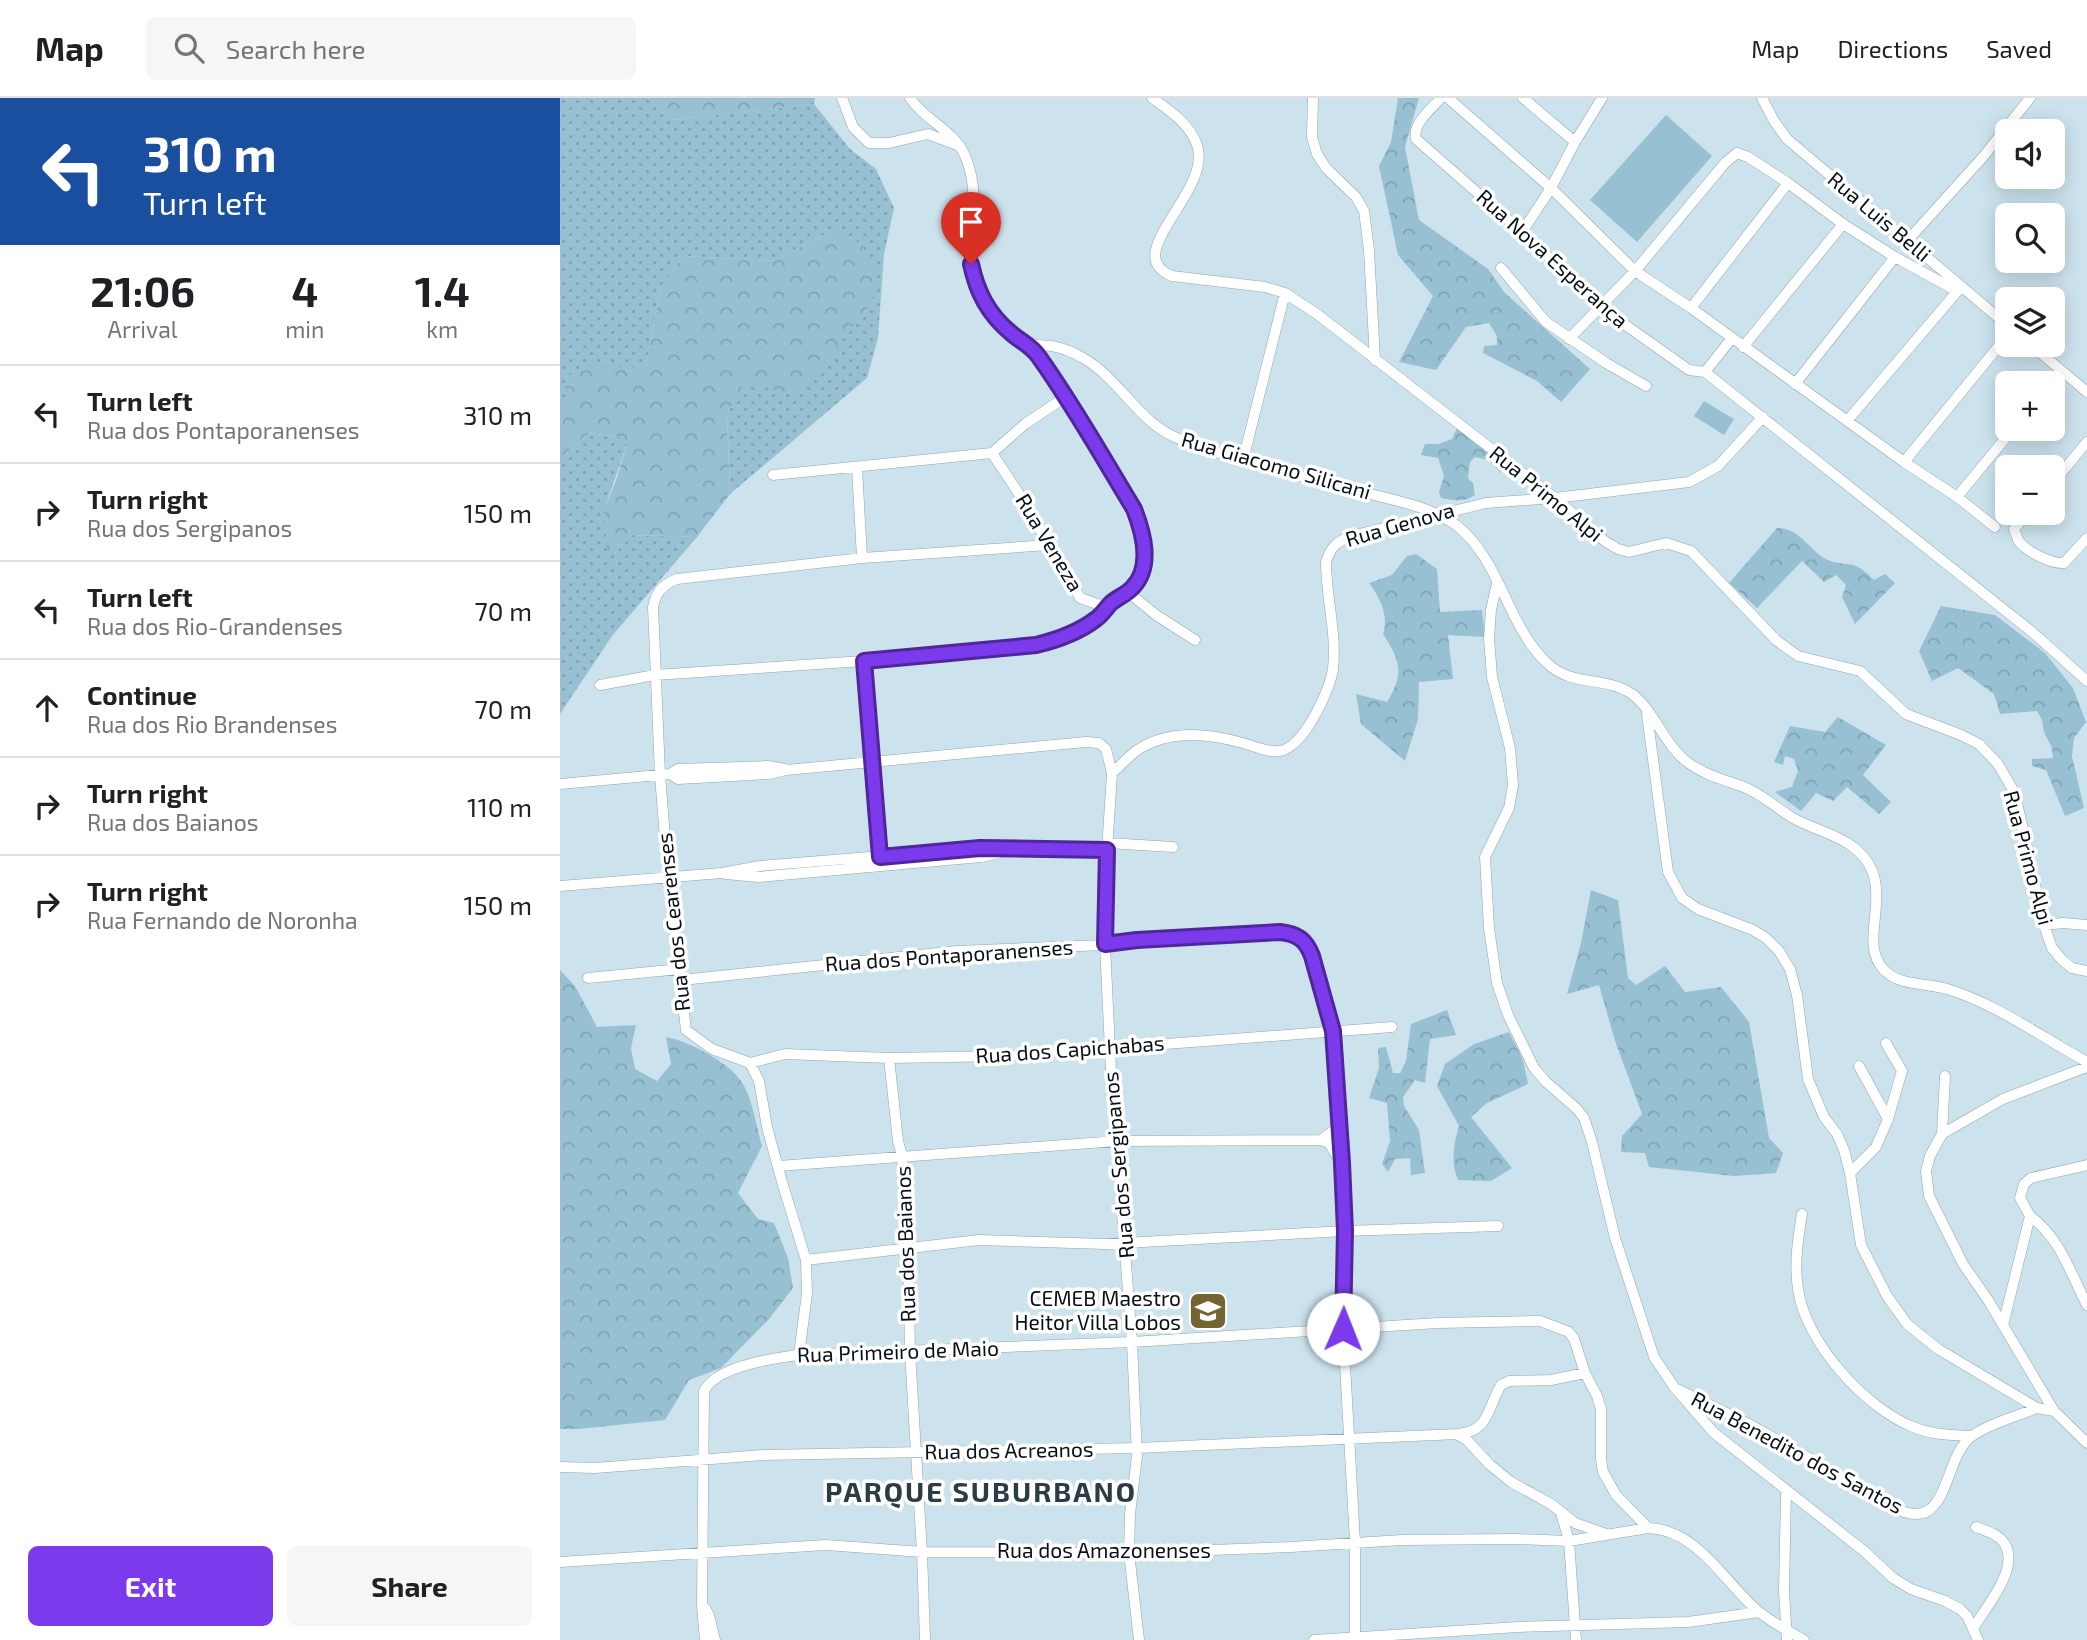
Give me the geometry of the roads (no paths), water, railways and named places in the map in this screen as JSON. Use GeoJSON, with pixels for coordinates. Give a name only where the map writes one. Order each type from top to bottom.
{"type":"FeatureCollection","features":[{"type":"Feature","properties":{"kind":"street"},"geometry":{"type":"LineString","coordinates":[[842,98],[853,127],[869,143],[889,143],[928,134],[961,146]]}},
{"type":"Feature","properties":{"kind":"street","name":"Rua Giacomo Silicani"},"geometry":{"type":"LineString","coordinates":[[911,98],[924,114],[953,136],[961,146],[974,182],[969,253],[977,288],[989,311],[1013,335],[1029,344],[1068,350],[1087,360],[1162,432],[1243,460],[1399,501],[1437,514],[1456,526],[1489,563],[1524,635],[1538,654],[1556,671],[1575,679],[1624,690],[1640,702],[1647,712]]}},
{"type":"Feature","properties":{"kind":"street","name":"Rua Primo Alpi"},"geometry":{"type":"LineString","coordinates":[[1153,98],[1185,125],[1196,144],[1199,162],[1187,195],[1159,237],[1154,253],[1155,264],[1161,272],[1172,276],[1254,284],[1285,293],[1317,314],[1555,498],[1606,542],[1629,552],[1666,543],[1691,551],[1776,639],[1790,650],[1809,660],[1860,671],[1906,714],[1979,744],[1998,764],[2016,799],[2044,925],[2052,947],[2072,968],[2087,971]]}},
{"type":"Feature","properties":{"kind":"street"},"geometry":{"type":"LineString","coordinates":[[1313,98],[1312,137],[1317,154],[1326,168],[1356,197],[1364,211],[1369,250],[1375,360]]}},
{"type":"Feature","properties":{"kind":"street","name":"Rua Nova Esperança"},"geometry":{"type":"LineString","coordinates":[[1441,98],[1416,127],[1416,139],[1522,232],[1601,307],[1689,370],[1705,372],[1763,416],[1868,503],[2037,636],[2087,681]]}},
{"type":"Feature","properties":{"kind":"street"},"geometry":{"type":"LineString","coordinates":[[1448,98],[1551,188],[1635,271],[1691,308],[1995,527]]}},
{"type":"Feature","properties":{"kind":"street"},"geometry":{"type":"LineString","coordinates":[[1523,98],[1575,142]]}},
{"type":"Feature","properties":{"kind":"street"},"geometry":{"type":"LineString","coordinates":[[1522,232],[1551,188],[1599,102],[1585,98]]}},
{"type":"Feature","properties":{"kind":"street","name":"Rua Luis Belli"},"geometry":{"type":"LineString","coordinates":[[1762,98],[1787,139],[1908,240],[1959,289],[1995,316]]}},
{"type":"Feature","properties":{"kind":"street"},"geometry":{"type":"LineString","coordinates":[[1908,240],[1983,157],[2030,98]]}},
{"type":"Feature","properties":{"kind":"street"},"geometry":{"type":"LineString","coordinates":[[1569,339],[1635,271],[1731,156],[1737,153],[1748,157],[1788,183],[1843,224],[1895,257],[1959,289],[1847,421]]}},
{"type":"Feature","properties":{"kind":"street"},"geometry":{"type":"LineString","coordinates":[[1691,308],[1788,183]]}},
{"type":"Feature","properties":{"kind":"street"},"geometry":{"type":"LineString","coordinates":[[1743,346],[1843,224]]}},
{"type":"Feature","properties":{"kind":"street"},"geometry":{"type":"LineString","coordinates":[[1796,384],[1895,257]]}},
{"type":"Feature","properties":{"kind":"street"},"geometry":{"type":"LineString","coordinates":[[1501,268],[1546,322],[1606,363],[1646,386]]}},
{"type":"Feature","properties":{"kind":"street"},"geometry":{"type":"LineString","coordinates":[[1243,460],[1285,293]]}},
{"type":"Feature","properties":{"kind":"street"},"geometry":{"type":"LineString","coordinates":[[1705,372],[1732,338]]}},
{"type":"Feature","properties":{"kind":"street"},"geometry":{"type":"LineString","coordinates":[[1029,344],[1067,396],[1134,509],[1141,526],[1144,550],[1142,573],[1128,592],[1156,615],[1195,640]]}},
{"type":"Feature","properties":{"kind":"street"},"geometry":{"type":"LineString","coordinates":[[1904,462],[1995,351]]}},
{"type":"Feature","properties":{"kind":"street"},"geometry":{"type":"LineString","coordinates":[[2046,357],[2087,392]]}},
{"type":"Feature","properties":{"kind":"street"},"geometry":{"type":"LineString","coordinates":[[773,475],[992,453],[1026,424],[1067,396]]}},
{"type":"Feature","properties":{"kind":"street","name":"Rua Genova"},"geometry":{"type":"LineString","coordinates":[[1112,773],[1137,751],[1164,739],[1189,735],[1215,736],[1268,751],[1281,751],[1292,746],[1302,736],[1325,695],[1332,672],[1334,648],[1326,562],[1330,550],[1337,542],[1351,536],[1486,503],[1555,498],[1689,482],[1718,466],[1763,416]]}},
{"type":"Feature","properties":{"kind":"street"},"geometry":{"type":"LineString","coordinates":[[1956,497],[2003,441]]}},
{"type":"Feature","properties":{"kind":"street"},"geometry":{"type":"LineString","coordinates":[[2065,469],[2087,442]]}},
{"type":"Feature","properties":{"kind":"street","name":"Rua Veneza"},"geometry":{"type":"LineString","coordinates":[[992,453],[1080,598],[1100,605],[1128,592]]}},
{"type":"Feature","properties":{"kind":"street"},"geometry":{"type":"LineString","coordinates":[[857,467],[863,558],[1049,545]]}},
{"type":"Feature","properties":{"kind":"street"},"geometry":{"type":"LineString","coordinates":[[2018,525],[2014,529],[2018,540],[2025,547],[2059,563],[2070,559],[2087,538]]}},
{"type":"Feature","properties":{"kind":"street","name":"Rua dos Cearenses"},"geometry":{"type":"LineString","coordinates":[[750,1063],[712,1049],[685,1030],[681,974],[668,876],[665,775],[655,675],[653,607],[657,592],[677,579],[863,558]]}},
{"type":"Feature","properties":{"kind":"street"},"geometry":{"type":"LineString","coordinates":[[1497,583],[1489,638],[1492,677],[1510,748],[1513,785],[1509,808],[1485,857],[1489,928],[1497,983],[1508,1015],[1534,1068],[1584,1118],[1615,1238],[1654,1357],[1674,1387],[1714,1433],[1864,1551],[1893,1578],[1911,1589],[1953,1605],[1967,1616],[1978,1640]]}},
{"type":"Feature","properties":{"kind":"street"},"geometry":{"type":"LineString","coordinates":[[600,685],[655,675],[864,661],[1046,643],[1097,618],[1113,601]]}},
{"type":"Feature","properties":{"kind":"street"},"geometry":{"type":"LineString","coordinates":[[864,661],[880,857]]}},
{"type":"Feature","properties":{"kind":"street"},"geometry":{"type":"LineString","coordinates":[[1647,712],[1678,755],[1695,768],[1747,788],[1800,821],[1845,841],[1864,857],[1875,874],[1877,884],[1874,941],[1876,955],[1884,971],[1899,980],[1946,988],[1973,999],[2087,1064]]}},
{"type":"Feature","properties":{"kind":"street"},"geometry":{"type":"LineString","coordinates":[[1647,712],[1668,872],[1682,898],[1698,909],[1753,930],[1766,938],[1785,959],[1795,982],[1808,1079],[1824,1117],[1837,1134],[1850,1173],[1861,1245],[1887,1296],[1908,1324],[1938,1349],[2037,1408],[2054,1411]]}},
{"type":"Feature","properties":{"kind":"street"},"geometry":{"type":"LineString","coordinates":[[560,784],[665,775],[678,769],[768,766],[786,769],[1086,742],[1099,743],[1106,749],[1112,773]]}},
{"type":"Feature","properties":{"kind":"street"},"geometry":{"type":"LineString","coordinates":[[1651,752],[1670,744]]}},
{"type":"Feature","properties":{"kind":"street","name":"Rua dos Sergipanos"},"geometry":{"type":"LineString","coordinates":[[1112,773],[1105,944],[1132,1342],[1137,1448],[1129,1553],[1139,1640]]}},
{"type":"Feature","properties":{"kind":"street"},"geometry":{"type":"LineString","coordinates":[[722,873],[758,877],[981,857],[1019,847]]}},
{"type":"Feature","properties":{"kind":"street"},"geometry":{"type":"LineString","coordinates":[[560,886],[722,873],[760,866],[1019,847],[1173,847]]}},
{"type":"Feature","properties":{"kind":"street"},"geometry":{"type":"LineString","coordinates":[[2044,925],[2087,925]]}},
{"type":"Feature","properties":{"kind":"street","name":"Rua dos Pontaporanenses"},"geometry":{"type":"LineString","coordinates":[[588,978],[681,974],[957,951],[1280,932],[1301,937],[1308,945],[1333,1031]]}},
{"type":"Feature","properties":{"kind":"street","name":"Rua dos Capichabas"},"geometry":{"type":"LineString","coordinates":[[750,1063],[785,1054],[889,1058],[1007,1056],[1391,1027]]}},
{"type":"Feature","properties":{"kind":"street"},"geometry":{"type":"LineString","coordinates":[[1333,1031],[1345,1231],[1343,1329],[1355,1542],[1355,1639]]}},
{"type":"Feature","properties":{"kind":"street"},"geometry":{"type":"LineString","coordinates":[[1850,1173],[1871,1153],[1888,1119],[1902,1071],[1886,1043]]}},
{"type":"Feature","properties":{"kind":"street","name":"Rua dos Baianos"},"geometry":{"type":"LineString","coordinates":[[889,1058],[902,1156],[908,1247],[910,1352],[925,1640]]}},
{"type":"Feature","properties":{"kind":"street"},"geometry":{"type":"LineString","coordinates":[[750,1063],[758,1082],[767,1127],[806,1260],[807,1293],[799,1355]]}},
{"type":"Feature","properties":{"kind":"street"},"geometry":{"type":"LineString","coordinates":[[1942,1134],[2003,1099],[2087,1064]]}},
{"type":"Feature","properties":{"kind":"street"},"geometry":{"type":"LineString","coordinates":[[1859,1066],[1888,1119]]}},
{"type":"Feature","properties":{"kind":"street"},"geometry":{"type":"LineString","coordinates":[[1945,1076],[1942,1134],[1930,1156],[1926,1171],[1929,1196],[1963,1264],[2054,1411],[2087,1443]]}},
{"type":"Feature","properties":{"kind":"street"},"geometry":{"type":"LineString","coordinates":[[1321,1140],[1334,1130],[1340,1119]]}},
{"type":"Feature","properties":{"kind":"street"},"geometry":{"type":"LineString","coordinates":[[778,1166],[1118,1141],[1321,1140],[1329,1143],[1342,1163]]}},
{"type":"Feature","properties":{"kind":"street"},"geometry":{"type":"LineString","coordinates":[[2087,1165],[2031,1178],[2024,1184],[2020,1198],[2030,1216],[2050,1233],[2058,1244],[2087,1305]]}},
{"type":"Feature","properties":{"kind":"street"},"geometry":{"type":"LineString","coordinates":[[1802,1214],[1797,1241],[1798,1289],[1809,1323],[1830,1355],[1860,1391],[1884,1412],[1900,1422],[1940,1435],[1971,1436],[2037,1408]]}},
{"type":"Feature","properties":{"kind":"street"},"geometry":{"type":"LineString","coordinates":[[2003,1325],[2030,1216]]}},
{"type":"Feature","properties":{"kind":"street"},"geometry":{"type":"LineString","coordinates":[[806,1260],[979,1240],[1105,1244],[1498,1226]]}},
{"type":"Feature","properties":{"kind":"street","name":"Rua Primeiro de Maio"},"geometry":{"type":"LineString","coordinates":[[704,1461],[703,1393],[711,1381],[737,1368],[799,1355],[1132,1342],[1523,1320],[1553,1324],[1569,1332],[1578,1348],[1585,1373]]}},
{"type":"Feature","properties":{"kind":"street"},"geometry":{"type":"LineString","coordinates":[[1458,1434],[1471,1432],[1483,1425],[1501,1385],[1509,1381],[1551,1380],[1585,1373],[1601,1409],[1603,1472],[1616,1495],[1648,1528],[1669,1531],[1688,1541],[1759,1612],[1787,1635],[1804,1640]]}},
{"type":"Feature","properties":{"kind":"street","name":"Rua Benedito dos Santos"},"geometry":{"type":"LineString","coordinates":[[1674,1387],[1749,1424],[1904,1512],[1913,1514],[1932,1510],[1956,1458],[1971,1436]]}},
{"type":"Feature","properties":{"kind":"street"},"geometry":{"type":"LineString","coordinates":[[1458,1434],[1499,1474],[1551,1504],[1583,1527],[1608,1535]]}},
{"type":"Feature","properties":{"kind":"street","name":"Rua dos Acreanos"},"geometry":{"type":"LineString","coordinates":[[560,1467],[595,1468],[763,1455],[1137,1448],[1458,1434]]}},
{"type":"Feature","properties":{"kind":"street"},"geometry":{"type":"LineString","coordinates":[[704,1461],[702,1605],[705,1640]]}},
{"type":"Feature","properties":{"kind":"street"},"geometry":{"type":"LineString","coordinates":[[1786,1491],[1784,1592],[1787,1635]]}},
{"type":"Feature","properties":{"kind":"street"},"geometry":{"type":"LineString","coordinates":[[1561,1513],[1569,1541],[1576,1640]]}},
{"type":"Feature","properties":{"kind":"street"},"geometry":{"type":"LineString","coordinates":[[1974,1627],[2002,1582],[2010,1560],[2004,1542],[1996,1535],[1976,1527]]}},
{"type":"Feature","properties":{"kind":"street","name":"Rua dos Amazonenses"},"geometry":{"type":"LineString","coordinates":[[560,1562],[826,1545],[922,1552],[1129,1553],[1278,1548],[1355,1542],[1516,1539],[1569,1541],[1648,1528]]}},
{"type":"Feature","properties":{"kind":"street"},"geometry":{"type":"LineString","coordinates":[[702,1605],[709,1615],[715,1640]]}},
{"type":"Feature","properties":{"kind":"street"},"geometry":{"type":"LineString","coordinates":[[1314,1640],[1470,1629],[1688,1622],[1759,1612]]}},
{"type":"Feature","properties":{"kind":"place","name":"CEMEB Maestro Heitor Villa Lobos"},"geometry":{"type":"Point","coordinates":[1208,1311]}},
{"type":"Feature","properties":{"kind":"district","name":"PARQUE SUBURBANO"},"geometry":{"type":"Point","coordinates":[981,1492]}}]}
